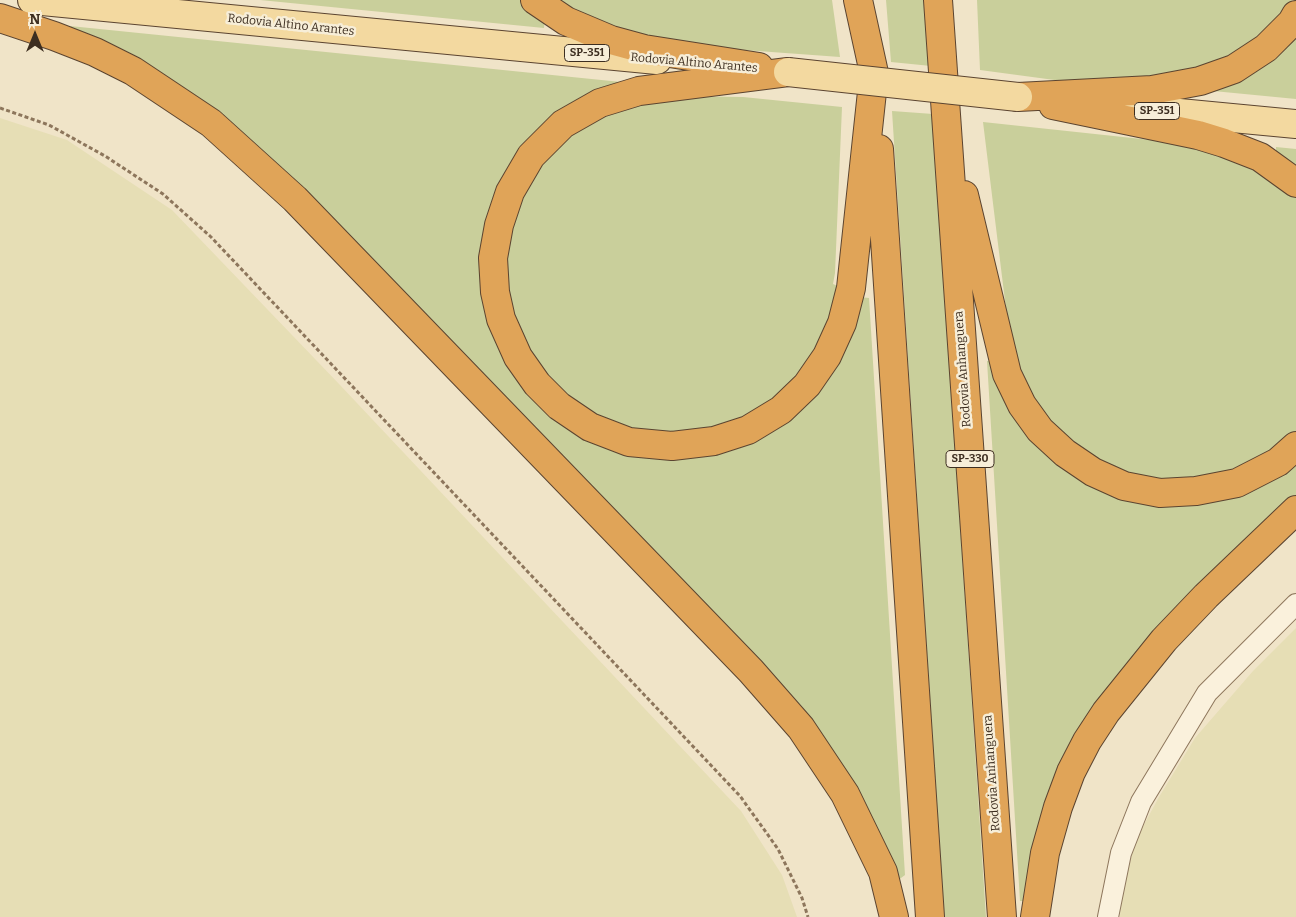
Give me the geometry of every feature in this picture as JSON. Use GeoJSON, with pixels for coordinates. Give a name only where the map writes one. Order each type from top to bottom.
{"type":"FeatureCollection","features":[{"type":"Feature","properties":{"kind":"highway"},"geometry":{"type":"LineString","coordinates":[[535,0],[566,21],[611,40],[644,49],[788,72]]}},
{"type":"Feature","properties":{"kind":"highway"},"geometry":{"type":"LineString","coordinates":[[788,72],[639,92],[600,103],[563,124],[532,156],[510,192],[498,225],[493,258],[495,292],[501,319],[518,357],[537,384],[559,406],[590,427],[629,442],[672,446],[714,441],[748,430],[780,410],[808,384],[827,356],[842,323],[851,288],[874,73],[858,0]]}},
{"type":"Feature","properties":{"kind":"highway"},"geometry":{"type":"LineString","coordinates":[[869,0],[930,917]]}},
{"type":"Feature","properties":{"kind":"highway","name":"Rodovia Anhanguera"},"geometry":{"type":"LineString","coordinates":[[938,0],[1002,917]]}},
{"type":"Feature","properties":{"kind":"highway"},"geometry":{"type":"LineString","coordinates":[[958,0],[946,116],[1007,374],[1022,405],[1040,430],[1065,453],[1093,472],[1124,486],[1160,493],[1196,491],[1237,483],[1278,462],[1296,446]]}},
{"type":"Feature","properties":{"kind":"highway"},"geometry":{"type":"LineString","coordinates":[[1018,97],[1152,90],[1200,81],[1234,69],[1266,48],[1292,22],[1296,15]]}},
{"type":"Feature","properties":{"kind":"highway"},"geometry":{"type":"LineString","coordinates":[[0,18],[14,21],[95,52],[133,71],[211,124],[295,200],[751,671],[801,728],[845,794],[883,872],[894,917]]}},
{"type":"Feature","properties":{"kind":"highway"},"geometry":{"type":"LineString","coordinates":[[1018,97],[1198,135],[1224,143],[1260,157],[1296,183]]}},
{"type":"Feature","properties":{"kind":"highway"},"geometry":{"type":"LineString","coordinates":[[1035,917],[1045,853],[1058,807],[1071,772],[1087,741],[1106,712],[1170,634],[1206,596],[1296,510]]}},
{"type":"Feature","properties":{"kind":"main road","name":"Rodovia Altino Arantes"},"geometry":{"type":"LineString","coordinates":[[32,0],[788,72],[1296,124]]}},
{"type":"Feature","properties":{"kind":"street"},"geometry":{"type":"LineString","coordinates":[[1108,917],[1121,853],[1141,802],[1207,693],[1296,604]]}},
{"type":"Feature","properties":{"kind":"path"},"geometry":{"type":"LineString","coordinates":[[0,108],[49,125],[105,156],[163,194],[211,237],[740,796],[778,848],[802,898],[808,917]]}},
{"type":"Feature","properties":{"kind":"shaded area"},"geometry":{"type":"Polygon","coordinates":[[[0,118],[67,140],[172,210],[340,385],[741,811],[782,875],[797,917],[0,917],[0,118]]]}},
{"type":"Feature","properties":{"kind":"shaded area"},"geometry":{"type":"Polygon","coordinates":[[[1296,628],[1296,917],[1120,917],[1121,901],[1135,841],[1159,797],[1195,738],[1253,671],[1296,628]]]}},
{"type":"Feature","properties":{"kind":"green space"},"geometry":{"type":"Polygon","coordinates":[[[260,0],[523,0],[545,17],[544,28],[260,0]]]}},
{"type":"Feature","properties":{"kind":"green space"},"geometry":{"type":"Polygon","coordinates":[[[555,0],[832,0],[840,57],[689,46],[655,39],[590,21],[555,0]]]}},
{"type":"Feature","properties":{"kind":"green space"},"geometry":{"type":"Polygon","coordinates":[[[886,0],[926,0],[931,66],[891,62],[886,0]]]}},
{"type":"Feature","properties":{"kind":"green space"},"geometry":{"type":"Polygon","coordinates":[[[977,0],[1292,0],[1272,30],[1247,49],[1186,75],[1062,81],[980,70],[977,0]]]}},
{"type":"Feature","properties":{"kind":"green space"},"geometry":{"type":"Polygon","coordinates":[[[70,26],[621,82],[588,97],[540,133],[487,298],[580,431],[747,441],[859,297],[869,298],[905,875],[897,881],[880,834],[308,199],[73,33],[70,26]]]}},
{"type":"Feature","properties":{"kind":"green space"},"geometry":{"type":"Polygon","coordinates":[[[1296,31],[1296,99],[1203,90],[1296,31]]]}},
{"type":"Feature","properties":{"kind":"green space"},"geometry":{"type":"Polygon","coordinates":[[[666,96],[743,97],[842,107],[833,284],[840,287],[833,320],[797,383],[745,421],[677,437],[609,427],[549,385],[513,325],[503,262],[515,202],[547,152],[602,113],[666,96]]]}},
{"type":"Feature","properties":{"kind":"green space"},"geometry":{"type":"Polygon","coordinates":[[[892,111],[933,114],[986,917],[944,917],[892,111]]]}},
{"type":"Feature","properties":{"kind":"green space"},"geometry":{"type":"Polygon","coordinates":[[[983,122],[1179,143],[1227,153],[1296,194],[1296,434],[1284,446],[1226,477],[1162,483],[1100,466],[1045,421],[1029,394],[1018,363],[1006,309],[983,122]]]}},
{"type":"Feature","properties":{"kind":"green space"},"geometry":{"type":"Polygon","coordinates":[[[1276,147],[1296,149],[1296,169],[1276,153],[1276,147]]]}},
{"type":"Feature","properties":{"kind":"green space"},"geometry":{"type":"Polygon","coordinates":[[[987,361],[994,361],[1000,382],[1137,499],[1296,460],[1296,498],[1129,669],[1024,901],[1020,901],[987,361]]]}}]}
